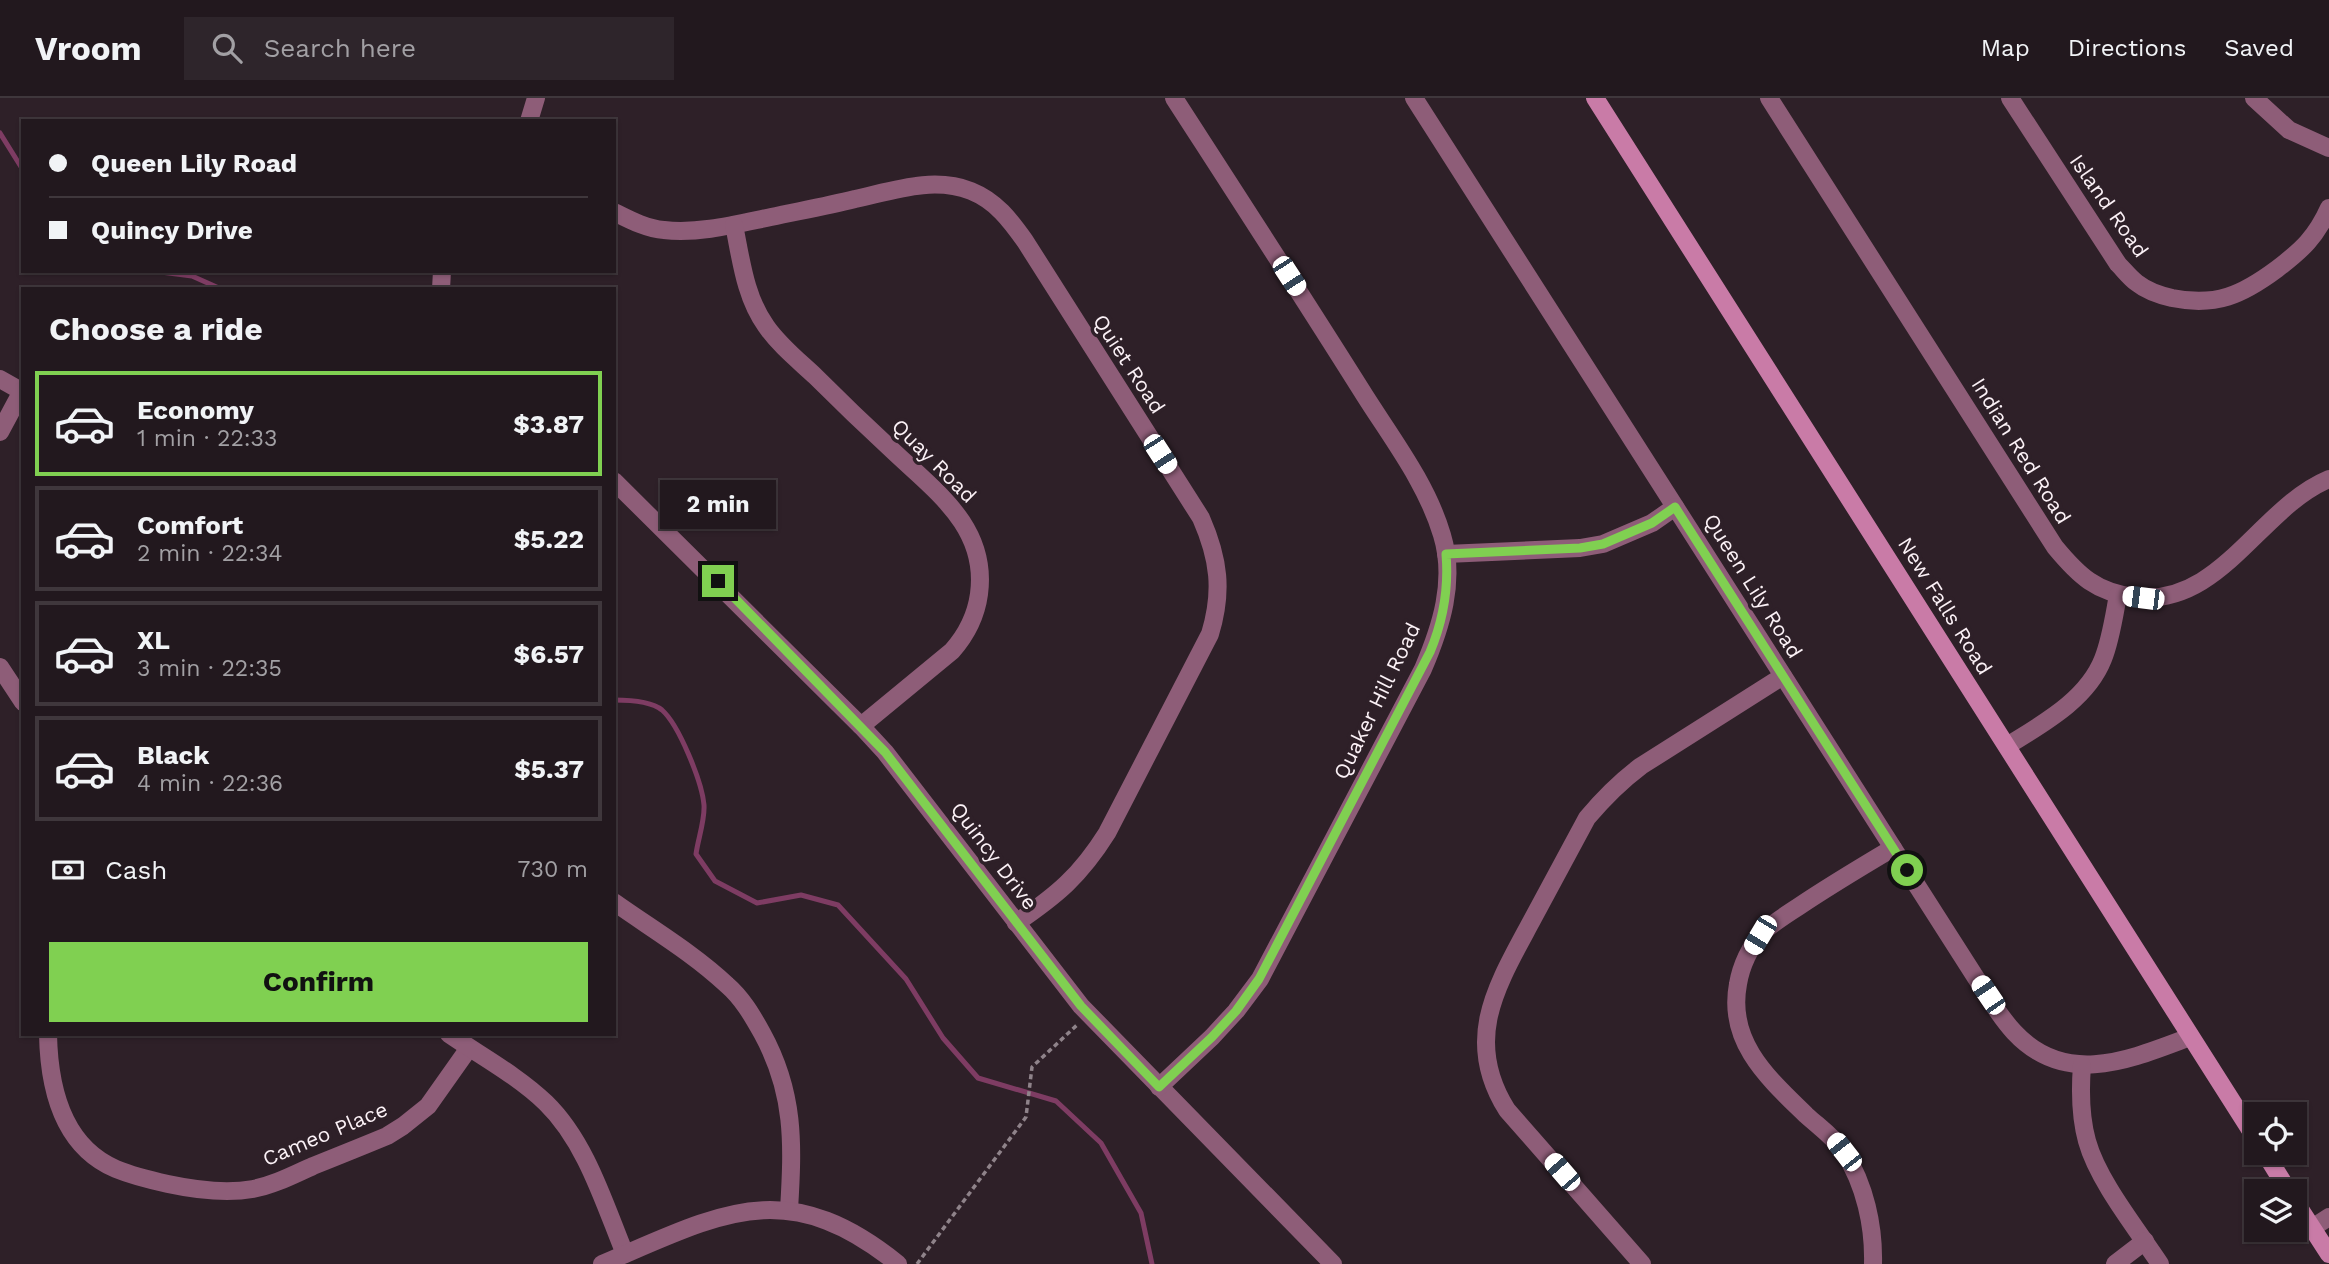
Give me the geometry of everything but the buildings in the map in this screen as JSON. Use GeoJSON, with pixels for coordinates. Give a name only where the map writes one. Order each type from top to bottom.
{"type":"FeatureCollection","features":[{"type":"Feature","properties":{"kind":"main road","name":"New Falls Road"},"geometry":{"type":"LineString","coordinates":[[1595,98],[2244,1120]]}},
{"type":"Feature","properties":{"kind":"main road"},"geometry":{"type":"LineString","coordinates":[[2307,1220],[2329,1254]]}},
{"type":"Feature","properties":{"kind":"street"},"geometry":{"type":"LineString","coordinates":[[530,119],[536,98]]}},
{"type":"Feature","properties":{"kind":"street","name":"Quaker Hill Road"},"geometry":{"type":"LineString","coordinates":[[1159,1087],[1236,1011],[1270,961],[1427,658],[1437,636],[1446,602],[1446,554],[1428,500],[1395,440],[1174,98]]}},
{"type":"Feature","properties":{"kind":"street","name":"Queen Lily Road"},"geometry":{"type":"LineString","coordinates":[[1414,98],[2011,1029],[2039,1051],[2059,1060],[2082,1065]]}},
{"type":"Feature","properties":{"kind":"street","name":"Indian Red Road"},"geometry":{"type":"LineString","coordinates":[[1769,98],[2055,547],[2086,580],[2109,593],[2143,598],[2159,597],[2203,582],[2301,493],[2329,478]]}},
{"type":"Feature","properties":{"kind":"street","name":"Island Road"},"geometry":{"type":"LineString","coordinates":[[2010,98],[2118,264],[2136,282],[2160,295],[2207,302],[2237,294],[2261,280],[2310,242],[2329,208]]}},
{"type":"Feature","properties":{"kind":"street"},"geometry":{"type":"LineString","coordinates":[[2255,98],[2289,130],[2329,148]]}},
{"type":"Feature","properties":{"kind":"street","name":"Quiet Road"},"geometry":{"type":"LineString","coordinates":[[616,213],[650,228],[665,231],[696,230],[734,225],[891,190],[931,184],[969,190],[988,199],[1007,217],[1025,241],[1201,518],[1218,566],[1217,611],[1210,634],[1107,834],[1088,863],[1044,905],[1016,923]]}},
{"type":"Feature","properties":{"kind":"street","name":"Quay Road"},"geometry":{"type":"LineString","coordinates":[[734,225],[745,277],[756,310],[767,328],[799,362],[944,498],[964,524],[978,557],[981,578],[978,603],[964,637],[952,651],[861,726]]}},
{"type":"Feature","properties":{"kind":"street"},"geometry":{"type":"LineString","coordinates":[[0,379],[21,390]]}},
{"type":"Feature","properties":{"kind":"street"},"geometry":{"type":"LineString","coordinates":[[0,432],[21,393]]}},
{"type":"Feature","properties":{"kind":"street","name":"Quincy Drive"},"geometry":{"type":"LineString","coordinates":[[616,483],[645,508],[885,752],[1089,1014],[1333,1264]]}},
{"type":"Feature","properties":{"kind":"street"},"geometry":{"type":"LineString","coordinates":[[1446,554],[1580,548],[1603,544],[1652,523],[1675,507]]}},
{"type":"Feature","properties":{"kind":"street"},"geometry":{"type":"LineString","coordinates":[[2007,746],[2053,716],[2080,694],[2097,671],[2111,630],[2118,595]]}},
{"type":"Feature","properties":{"kind":"street"},"geometry":{"type":"LineString","coordinates":[[0,667],[21,699]]}},
{"type":"Feature","properties":{"kind":"street"},"geometry":{"type":"LineString","coordinates":[[1642,1264],[1507,1110],[1494,1090],[1485,1045],[1487,1020],[1494,995],[1510,961],[1587,818],[1620,782],[1641,766],[1783,676]]}},
{"type":"Feature","properties":{"kind":"street"},"geometry":{"type":"LineString","coordinates":[[1872,1264],[1874,1241],[1870,1221],[1858,1180],[1844,1152],[1761,1068],[1745,1046],[1736,994],[1743,964],[1760,935],[1818,893],[1893,848]]}},
{"type":"Feature","properties":{"kind":"street"},"geometry":{"type":"LineString","coordinates":[[616,903],[694,958],[727,985],[742,1001],[756,1023],[770,1048],[784,1085],[789,1111],[789,1210]]}},
{"type":"Feature","properties":{"kind":"street","name":"Cameo Place"},"geometry":{"type":"LineString","coordinates":[[48,1036],[52,1083],[60,1111],[88,1150],[115,1168],[139,1177],[207,1191],[241,1191],[282,1181],[387,1136],[428,1106],[469,1048]]}},
{"type":"Feature","properties":{"kind":"street"},"geometry":{"type":"LineString","coordinates":[[452,1036],[545,1102],[560,1120],[593,1175],[625,1254]]}},
{"type":"Feature","properties":{"kind":"street"},"geometry":{"type":"LineString","coordinates":[[2160,1264],[2107,1184],[2091,1152],[2081,1114],[2082,1065],[2110,1064],[2137,1057],[2190,1037]]}},
{"type":"Feature","properties":{"kind":"street"},"geometry":{"type":"LineString","coordinates":[[602,1264],[713,1218],[764,1210],[789,1210],[805,1213],[856,1233],[898,1264]]}},
{"type":"Feature","properties":{"kind":"street"},"geometry":{"type":"LineString","coordinates":[[2312,1228],[2329,1217]]}},
{"type":"Feature","properties":{"kind":"street"},"geometry":{"type":"LineString","coordinates":[[2115,1264],[2145,1241]]}},
{"type":"Feature","properties":{"kind":"path"},"geometry":{"type":"LineString","coordinates":[[917,1264],[1026,1117],[1032,1067],[1089,1014]]}},
{"type":"Feature","properties":{"kind":"waterway"},"geometry":{"type":"LineString","coordinates":[[0,133],[21,167]]}},
{"type":"Feature","properties":{"kind":"waterway"},"geometry":{"type":"LineString","coordinates":[[169,273],[192,276],[217,287]]}},
{"type":"Feature","properties":{"kind":"waterway"},"geometry":{"type":"LineString","coordinates":[[616,700],[652,705],[669,717],[694,769],[704,805],[696,854],[715,881],[757,903],[801,895],[838,905],[906,979],[943,1038],[978,1078],[1056,1101],[1101,1143],[1141,1213],[1152,1264]]}},
{"type":"Feature","properties":{"kind":"route"},"geometry":{"type":"LineString","coordinates":[[718,581],[885,752],[1081,1006],[1159,1087],[1236,1011],[1270,961],[1423,668],[1437,636],[1446,602],[1446,554],[1580,548],[1603,544],[1652,523],[1675,507],[1907,870]]}}]}
